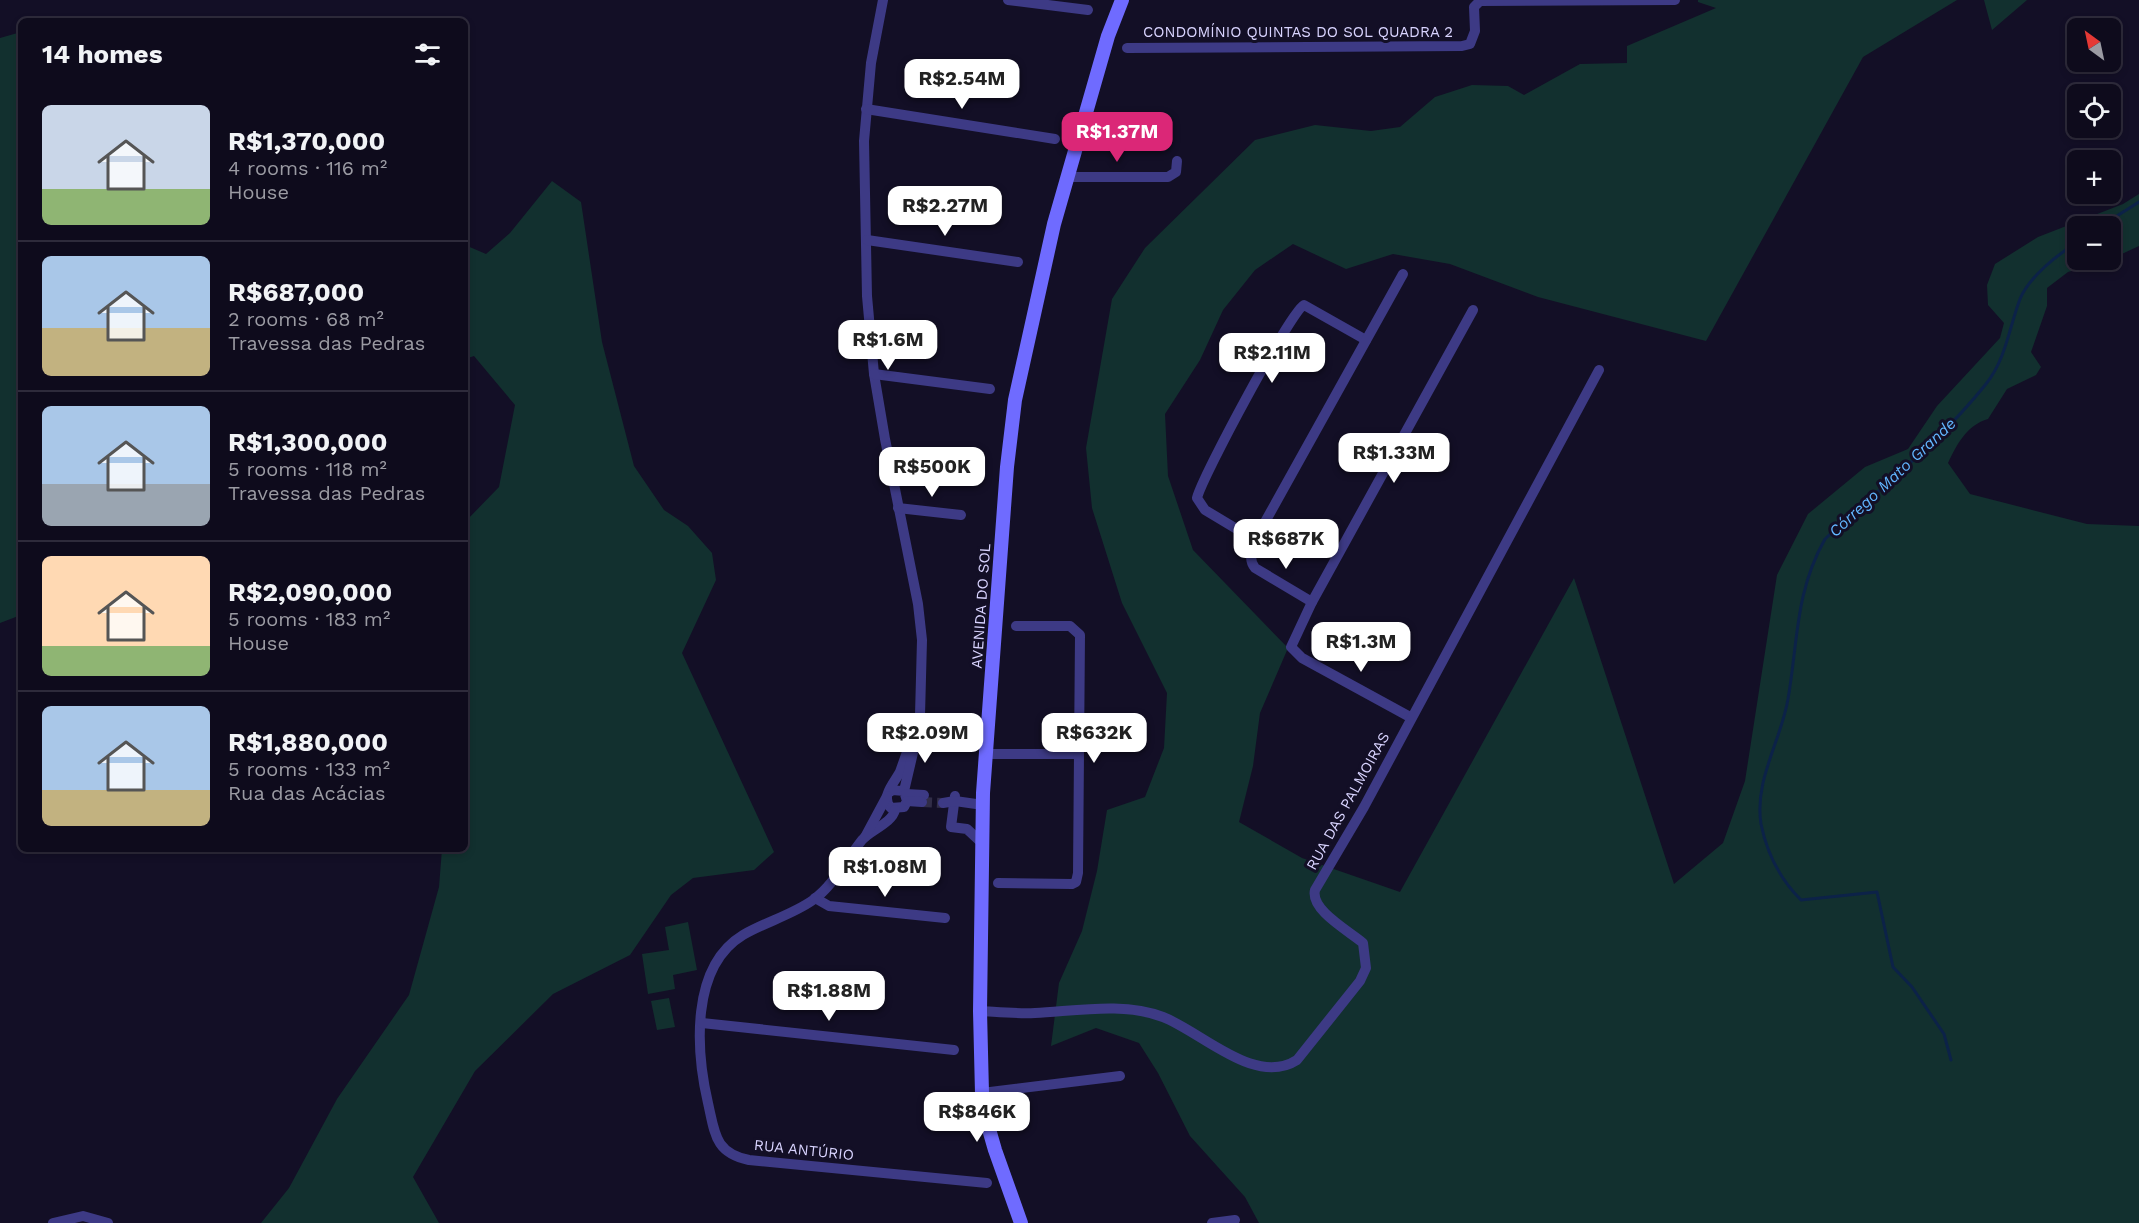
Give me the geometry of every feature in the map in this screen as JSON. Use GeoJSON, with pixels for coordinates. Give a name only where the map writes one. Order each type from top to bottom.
{"type":"FeatureCollection","features":[{"type":"Feature","properties":{"kind":"street"},"geometry":{"type":"LineString","coordinates":[[864,837],[900,772],[916,731],[920,715],[922,640],[918,604],[874,374],[867,296],[864,187],[866,109],[883,0]]}},
{"type":"Feature","properties":{"kind":"street"},"geometry":{"type":"LineString","coordinates":[[1008,0],[1088,10]]}},
{"type":"Feature","properties":{"kind":"street","name":"AVENIDA DO SOL"},"geometry":{"type":"LineString","coordinates":[[1022,1223],[995,1150],[984,1112],[980,1011],[983,799],[1007,467],[1015,400],[1041,275],[1108,36],[1122,0]]}},
{"type":"Feature","properties":{"kind":"street","name":"CONDOMÍNIO QUINTAS DO SOL QUADRA 2"},"geometry":{"type":"LineString","coordinates":[[1127,48],[1470,44],[1475,31],[1476,3],[1675,0]]}},
{"type":"Feature","properties":{"kind":"street"},"geometry":{"type":"LineString","coordinates":[[866,109],[1054,139]]}},
{"type":"Feature","properties":{"kind":"street"},"geometry":{"type":"LineString","coordinates":[[1068,177],[1168,177],[1176,172],[1177,161]]}},
{"type":"Feature","properties":{"kind":"street"},"geometry":{"type":"LineString","coordinates":[[867,240],[1018,262]]}},
{"type":"Feature","properties":{"kind":"street"},"geometry":{"type":"LineString","coordinates":[[1312,602],[1255,568],[1250,558],[1255,540],[1403,274]]}},
{"type":"Feature","properties":{"kind":"street"},"geometry":{"type":"LineString","coordinates":[[1255,540],[1205,510],[1197,498],[1276,346],[1300,307],[1308,306],[1366,340]]}},
{"type":"Feature","properties":{"kind":"street"},"geometry":{"type":"LineString","coordinates":[[1410,717],[1302,657],[1291,647],[1312,602],[1473,310]]}},
{"type":"Feature","properties":{"kind":"street","name":"RUA DAS PALMOIRAS"},"geometry":{"type":"LineString","coordinates":[[980,1011],[1031,1013],[1125,1010],[1153,1013],[1179,1024],[1245,1062],[1270,1068],[1289,1065],[1297,1060],[1348,997],[1366,968],[1363,943],[1325,914],[1314,897],[1325,872],[1364,807],[1410,717],[1599,370]]}},
{"type":"Feature","properties":{"kind":"street"},"geometry":{"type":"LineString","coordinates":[[874,374],[990,389]]}},
{"type":"Feature","properties":{"kind":"street"},"geometry":{"type":"LineString","coordinates":[[898,508],[962,515]]}},
{"type":"Feature","properties":{"kind":"street"},"geometry":{"type":"LineString","coordinates":[[998,883],[1055,885],[1077,882],[1078,631],[1064,626],[1016,626]]}},
{"type":"Feature","properties":{"kind":"street"},"geometry":{"type":"LineString","coordinates":[[864,837],[892,817],[895,810],[904,807],[916,731]]}},
{"type":"Feature","properties":{"kind":"street"},"geometry":{"type":"LineString","coordinates":[[987,754],[1079,754]]}},
{"type":"Feature","properties":{"kind":"street"},"geometry":{"type":"LineString","coordinates":[[887,794],[893,790],[923,799]]}},
{"type":"Feature","properties":{"kind":"street"},"geometry":{"type":"LineString","coordinates":[[887,794],[888,805],[895,810]]}},
{"type":"Feature","properties":{"kind":"street"},"geometry":{"type":"LineString","coordinates":[[952,824],[949,799],[978,796],[983,799]]}},
{"type":"Feature","properties":{"kind":"street"},"geometry":{"type":"LineString","coordinates":[[952,824],[983,825]]}},
{"type":"Feature","properties":{"kind":"street"},"geometry":{"type":"LineString","coordinates":[[952,824],[967,829],[982,843]]}},
{"type":"Feature","properties":{"kind":"street","name":"RUA ANTÚRIO"},"geometry":{"type":"LineString","coordinates":[[864,837],[815,898],[731,944],[717,961],[704,990],[700,1061],[716,1137],[729,1155],[749,1160],[987,1183]]}},
{"type":"Feature","properties":{"kind":"street"},"geometry":{"type":"LineString","coordinates":[[815,898],[829,906],[945,918]]}},
{"type":"Feature","properties":{"kind":"street"},"geometry":{"type":"LineString","coordinates":[[702,1023],[954,1050]]}},
{"type":"Feature","properties":{"kind":"street"},"geometry":{"type":"LineString","coordinates":[[982,1093],[1120,1076]]}},
{"type":"Feature","properties":{"kind":"street"},"geometry":{"type":"LineString","coordinates":[[53,1223],[83,1216],[108,1223]]}},
{"type":"Feature","properties":{"kind":"street"},"geometry":{"type":"LineString","coordinates":[[1212,1223],[1235,1220]]}},
{"type":"Feature","properties":{"kind":"green space"},"geometry":{"type":"Polygon","coordinates":[[[1698,0],[1957,0],[1863,57],[1706,341],[1538,297],[1450,264],[1393,254],[1346,269],[1293,244],[1255,270],[1223,310],[1200,360],[1165,414],[1168,476],[1193,550],[1288,648],[1260,713],[1253,766],[1239,822],[1302,858],[1400,892],[1574,578],[1674,884],[1723,843],[1745,781],[1777,575],[1808,514],[1865,467],[1908,449],[1937,406],[2000,338],[2004,323],[1988,305],[1987,285],[1995,264],[2038,237],[2067,226],[2067,270],[2075,270],[2068,272],[2047,288],[2047,306],[2031,352],[2041,367],[2036,375],[2007,389],[1988,419],[1974,426],[1963,436],[1948,463],[1970,494],[2087,524],[2139,526],[2139,1223],[1259,1223],[1245,1197],[1190,1136],[1158,1073],[1139,1043],[1096,1028],[1051,1046],[1059,983],[1082,931],[1097,871],[1107,810],[1145,797],[1164,748],[1167,693],[1122,603],[1092,508],[1086,448],[1112,299],[1145,248],[1255,140],[1315,125],[1371,131],[1400,127],[1435,97],[1472,85],[1508,86],[1524,95],[1580,64],[1627,63],[1627,46],[1716,8],[1698,2],[1698,0]]]}},
{"type":"Feature","properties":{"kind":"green space"},"geometry":{"type":"Polygon","coordinates":[[[1984,0],[2027,0],[1992,30],[1984,0]]]}},
{"type":"Feature","properties":{"kind":"green space"},"geometry":{"type":"Polygon","coordinates":[[[18,33],[18,616],[0,623],[0,38],[18,33]]]}},
{"type":"Feature","properties":{"kind":"green space"},"geometry":{"type":"Polygon","coordinates":[[[552,181],[581,202],[602,342],[634,466],[664,510],[688,526],[712,553],[716,580],[682,653],[774,852],[754,870],[693,878],[671,895],[630,955],[553,994],[475,1071],[413,1177],[439,1223],[261,1223],[289,1188],[337,1099],[409,995],[439,887],[442,852],[468,852],[468,519],[499,487],[515,405],[474,356],[468,358],[468,246],[486,254],[510,233],[552,181]]]}},
{"type":"Feature","properties":{"kind":"green space"},"geometry":{"type":"Polygon","coordinates":[[[2139,194],[2139,246],[2121,254],[2121,216],[2092,216],[2123,204],[2139,194]]]}},
{"type":"Feature","properties":{"kind":"green space"},"geometry":{"type":"Polygon","coordinates":[[[688,922],[697,970],[673,975],[675,989],[648,994],[642,954],[669,950],[665,927],[688,922]]]}},
{"type":"Feature","properties":{"kind":"green space"},"geometry":{"type":"Polygon","coordinates":[[[669,998],[675,1027],[657,1030],[651,1001],[669,998]]]}},
{"type":"Feature","properties":{"kind":"waterway","name":"Córrego Mato Grande"},"geometry":{"type":"LineString","coordinates":[[2117,216],[2139,202]]}},
{"type":"Feature","properties":{"kind":"waterway","name":"Córrego Mato Grande"},"geometry":{"type":"LineString","coordinates":[[1951,1060],[1944,1034],[1912,987],[1893,967],[1877,892],[1801,900],[1780,874],[1767,845],[1761,824],[1761,792],[1785,715],[1799,618],[1808,578],[1825,539],[1949,426],[1986,384],[1998,364],[2024,291],[2045,267],[2067,250]]}},
{"type":"Feature","properties":{"kind":"tunnel"},"geometry":{"type":"LineString","coordinates":[[922,802],[943,803]]}}]}
